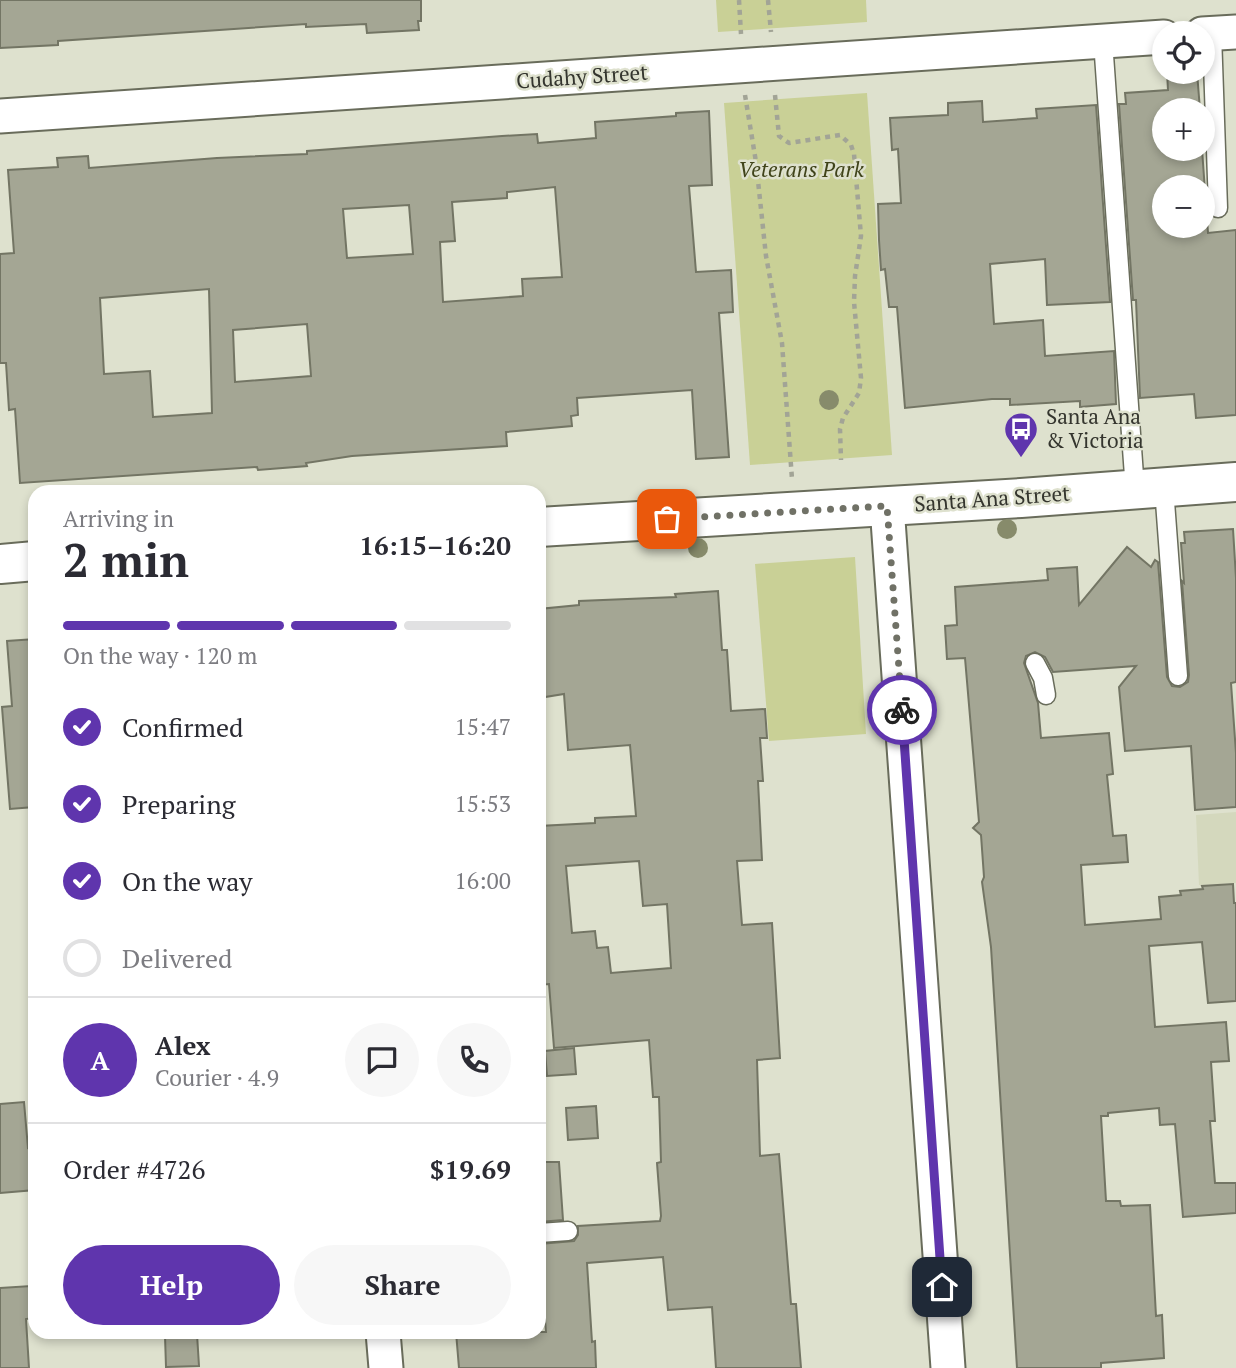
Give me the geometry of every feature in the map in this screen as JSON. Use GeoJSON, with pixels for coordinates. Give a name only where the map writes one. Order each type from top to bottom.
{"type":"FeatureCollection","features":[{"type":"Feature","properties":{"kind":"street","name":"Cudahy Street"},"geometry":{"type":"LineString","coordinates":[[0,116],[1152,38]]}},
{"type":"Feature","properties":{"kind":"street","name":"Santa Ana Street"},"geometry":{"type":"LineString","coordinates":[[546,527],[1236,482]]}},
{"type":"Feature","properties":{"kind":"street"},"geometry":{"type":"LineString","coordinates":[[887,506],[948,1368]]}},
{"type":"Feature","properties":{"kind":"street"},"geometry":{"type":"LineString","coordinates":[[0,564],[28,562]]}},
{"type":"Feature","properties":{"kind":"street"},"geometry":{"type":"LineString","coordinates":[[384,1339],[386,1368]]}},
{"type":"Feature","properties":{"kind":"lane"},"geometry":{"type":"LineString","coordinates":[[1217,33],[1218,208]]}},
{"type":"Feature","properties":{"kind":"lane"},"geometry":{"type":"LineString","coordinates":[[1102,41],[1149,489],[1178,676]]}},
{"type":"Feature","properties":{"kind":"lane"},"geometry":{"type":"LineString","coordinates":[[1035,663],[1043,678],[1046,695]]}},
{"type":"Feature","properties":{"kind":"lane"},"geometry":{"type":"LineString","coordinates":[[546,1233],[568,1231]]}},
{"type":"Feature","properties":{"kind":"path"},"geometry":{"type":"LineString","coordinates":[[739,0],[746,111],[756,162],[766,257],[782,343],[794,511]]}},
{"type":"Feature","properties":{"kind":"path"},"geometry":{"type":"LineString","coordinates":[[768,0],[771,40]]}},
{"type":"Feature","properties":{"kind":"path"},"geometry":{"type":"LineString","coordinates":[[775,87],[779,136],[783,141],[796,142],[840,135],[851,145],[854,154],[862,236],[855,276],[854,314],[861,378],[859,393],[843,418],[840,429],[841,460]]}},
{"type":"Feature","properties":{"kind":"shaded area"},"geometry":{"type":"Polygon","coordinates":[[[1236,812],[1236,883],[1199,885],[1196,815],[1236,812]]]}},
{"type":"Feature","properties":{"kind":"green space"},"geometry":{"type":"Polygon","coordinates":[[[716,0],[866,0],[867,22],[718,32],[716,0]]]}},
{"type":"Feature","properties":{"kind":"green space","name":"Veterans Park"},"geometry":{"type":"Polygon","coordinates":[[[867,93],[892,455],[750,465],[724,103],[867,93]]]}},
{"type":"Feature","properties":{"kind":"green space"},"geometry":{"type":"Polygon","coordinates":[[[855,557],[866,734],[769,741],[755,564],[855,557]]]}},
{"type":"Feature","properties":{"kind":"building"},"geometry":{"type":"Polygon","coordinates":[[[0,0],[421,0],[421,21],[418,21],[419,30],[367,33],[366,24],[306,27],[306,24],[58,41],[58,45],[0,48],[0,0]]]}},
{"type":"Feature","properties":{"kind":"building"},"geometry":{"type":"Polygon","coordinates":[[[1168,84],[1198,84],[1199,98],[1152,98],[1152,161],[1203,161],[1204,175],[1152,175],[1152,238],[1215,238],[1215,232],[1236,230],[1236,415],[1196,418],[1194,394],[1140,398],[1136,300],[1133,300],[1119,104],[1126,104],[1125,93],[1168,90],[1168,84]]]}},
{"type":"Feature","properties":{"kind":"building"},"geometry":{"type":"Polygon","coordinates":[[[982,101],[983,122],[1037,118],[1036,109],[1096,105],[1110,302],[1047,305],[1045,259],[990,264],[994,324],[1043,320],[1045,356],[1114,351],[1116,404],[1080,407],[1080,401],[1010,405],[1010,399],[992,399],[905,408],[897,307],[889,307],[885,269],[881,270],[879,240],[878,204],[901,203],[898,149],[892,150],[890,118],[948,115],[948,103],[982,101]]]}},
{"type":"Feature","properties":{"kind":"building"},"geometry":{"type":"Polygon","coordinates":[[[709,111],[712,185],[689,186],[696,272],[731,270],[733,312],[719,313],[729,457],[696,459],[692,390],[577,398],[578,415],[571,416],[572,426],[506,432],[507,446],[352,456],[306,463],[307,466],[258,470],[257,467],[20,483],[15,409],[9,410],[6,363],[0,363],[0,254],[14,253],[8,170],[58,167],[57,158],[88,156],[89,168],[307,154],[307,151],[537,134],[538,143],[596,138],[595,122],[676,116],[676,113],[709,111]],[[555,187],[507,192],[507,198],[452,202],[455,241],[440,242],[443,302],[523,296],[522,279],[562,277],[555,187]],[[409,205],[343,209],[347,258],[413,254],[409,205]],[[209,289],[100,298],[104,374],[150,371],[153,417],[212,413],[209,289]],[[307,324],[233,330],[235,382],[311,376],[307,324]]]}},
{"type":"Feature","properties":{"kind":"building"},"geometry":{"type":"Polygon","coordinates":[[[1233,529],[1236,682],[1231,683],[1236,753],[1236,807],[1195,810],[1191,746],[1125,751],[1119,687],[1136,666],[1053,672],[1045,657],[1035,652],[1026,656],[1024,663],[1038,703],[1041,738],[1109,733],[1113,774],[1107,775],[1113,836],[1126,835],[1128,862],[1081,865],[1085,925],[1161,919],[1159,897],[1181,895],[1180,891],[1203,889],[1202,886],[1233,884],[1236,903],[1236,1001],[1208,1003],[1202,942],[1149,946],[1155,1027],[1226,1022],[1229,1061],[1211,1062],[1215,1121],[1210,1121],[1215,1183],[1236,1183],[1236,1213],[1183,1217],[1175,1124],[1160,1125],[1159,1108],[1101,1116],[1106,1201],[1120,1201],[1121,1206],[1150,1205],[1156,1316],[1162,1315],[1164,1358],[1101,1363],[1101,1368],[1017,1368],[991,947],[982,882],[984,877],[981,835],[973,828],[979,822],[965,658],[947,659],[945,626],[957,625],[955,587],[1048,580],[1047,569],[1077,567],[1079,605],[1127,547],[1151,567],[1155,560],[1158,562],[1167,677],[1172,686],[1180,687],[1188,682],[1189,675],[1182,581],[1184,583],[1181,543],[1185,543],[1184,532],[1233,529]]]}},
{"type":"Feature","properties":{"kind":"building"},"geometry":{"type":"Polygon","coordinates":[[[718,591],[722,650],[727,650],[731,711],[765,709],[767,738],[760,738],[763,781],[758,781],[762,860],[737,861],[742,925],[772,923],[780,1058],[757,1060],[760,1156],[779,1154],[791,1304],[796,1304],[801,1368],[716,1368],[712,1307],[668,1310],[663,1257],[587,1263],[596,1368],[459,1368],[457,1339],[546,1339],[546,1243],[574,1241],[578,1235],[578,1226],[660,1221],[657,1163],[661,1162],[659,1097],[653,1097],[649,1040],[554,1048],[549,984],[546,984],[546,826],[595,823],[595,818],[636,816],[630,745],[568,750],[564,694],[546,697],[546,608],[579,605],[579,601],[676,597],[675,594],[718,591]],[[639,861],[566,866],[572,933],[595,931],[597,948],[608,947],[611,973],[671,968],[667,904],[643,906],[639,861]]]}},
{"type":"Feature","properties":{"kind":"building"},"geometry":{"type":"Polygon","coordinates":[[[28,640],[28,808],[10,809],[2,707],[12,706],[7,641],[28,640]]]}},
{"type":"Feature","properties":{"kind":"building"},"geometry":{"type":"Polygon","coordinates":[[[574,1048],[576,1074],[547,1076],[546,1051],[574,1048]]]}},
{"type":"Feature","properties":{"kind":"building"},"geometry":{"type":"Polygon","coordinates":[[[24,1102],[28,1191],[0,1193],[0,1104],[24,1102]]]}},
{"type":"Feature","properties":{"kind":"building"},"geometry":{"type":"Polygon","coordinates":[[[596,1106],[598,1138],[568,1140],[566,1108],[596,1106]]]}},
{"type":"Feature","properties":{"kind":"building"},"geometry":{"type":"Polygon","coordinates":[[[546,1162],[559,1162],[563,1220],[546,1221],[546,1162]]]}},
{"type":"Feature","properties":{"kind":"building"},"geometry":{"type":"Polygon","coordinates":[[[28,1286],[26,1319],[29,1368],[0,1368],[0,1288],[28,1286]]]}},
{"type":"Feature","properties":{"kind":"building"},"geometry":{"type":"Polygon","coordinates":[[[165,1339],[197,1339],[199,1366],[166,1367],[165,1339]]]}},
{"type":"Feature","properties":{"kind":"way so far"},"geometry":{"type":"LineString","coordinates":[[667,519],[887,506],[902,710]]}},
{"type":"Feature","properties":{"kind":"place","name":"Santa Ana & Victoria"},"geometry":{"type":"Point","coordinates":[1021,459]}},
{"type":"Feature","properties":{"kind":"route"},"geometry":{"type":"LineString","coordinates":[[902,710],[942,1287]]}}]}
